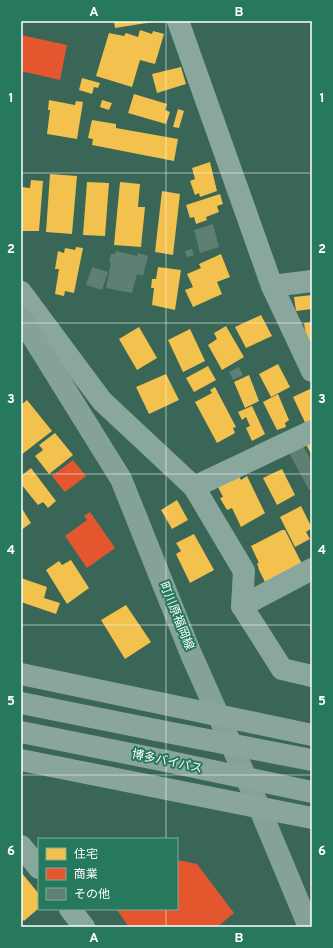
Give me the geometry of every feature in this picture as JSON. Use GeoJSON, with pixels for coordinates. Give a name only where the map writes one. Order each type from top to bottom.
{"type":"FeatureCollection","features":[{"type":"Feature","properties":{"kind":"highway"},"geometry":{"type":"LineString","coordinates":[[21,674],[312,735]]}},
{"type":"Feature","properties":{"kind":"highway"},"geometry":{"type":"LineString","coordinates":[[21,702],[312,760]]}},
{"type":"Feature","properties":{"kind":"highway","name":"博多バイパス"},"geometry":{"type":"LineString","coordinates":[[21,732],[312,792]]}},
{"type":"Feature","properties":{"kind":"highway"},"geometry":{"type":"LineString","coordinates":[[21,760],[312,818]]}},
{"type":"Feature","properties":{"kind":"main road","name":"町川原福岡線"},"geometry":{"type":"LineString","coordinates":[[21,318],[121,479],[191,654],[259,807],[309,927]]}},
{"type":"Feature","properties":{"kind":"street"},"geometry":{"type":"LineString","coordinates":[[182,22],[272,286],[312,372]]}},
{"type":"Feature","properties":{"kind":"street"},"geometry":{"type":"LineString","coordinates":[[272,286],[312,281]]}},
{"type":"Feature","properties":{"kind":"street"},"geometry":{"type":"LineString","coordinates":[[21,292],[102,401],[194,487],[244,571],[242,606],[282,669],[312,676]]}},
{"type":"Feature","properties":{"kind":"street"},"geometry":{"type":"LineString","coordinates":[[194,487],[312,431]]}},
{"type":"Feature","properties":{"kind":"street"},"geometry":{"type":"LineString","coordinates":[[242,606],[312,569]]}},
{"type":"Feature","properties":{"kind":"street"},"geometry":{"type":"LineString","coordinates":[[21,846],[38,867]]}},
{"type":"Feature","properties":{"kind":"street"},"geometry":{"type":"LineString","coordinates":[[71,910],[84,927]]}},
{"type":"Feature","properties":{"kind":"building: 住宅"},"geometry":{"type":"Polygon","coordinates":[[[114,21],[152,21],[153,22],[115,28],[114,21]]]}},
{"type":"Feature","properties":{"kind":"building: 住宅"},"geometry":{"type":"Polygon","coordinates":[[[140,30],[152,34],[153,31],[164,34],[155,64],[140,60],[132,87],[96,76],[109,33],[124,36],[126,33],[138,37],[140,30]]]}},
{"type":"Feature","properties":{"kind":"building: 住宅"},"geometry":{"type":"Polygon","coordinates":[[[181,67],[186,84],[157,93],[152,74],[181,67]]]}},
{"type":"Feature","properties":{"kind":"building: 住宅"},"geometry":{"type":"Polygon","coordinates":[[[82,78],[100,83],[98,88],[94,87],[92,94],[79,90],[82,78]]]}},
{"type":"Feature","properties":{"kind":"building: 住宅"},"geometry":{"type":"Polygon","coordinates":[[[134,94],[167,104],[165,110],[170,112],[166,124],[128,113],[134,94]]]}},
{"type":"Feature","properties":{"kind":"building: 住宅"},"geometry":{"type":"Polygon","coordinates":[[[49,100],[75,105],[76,101],[83,102],[77,139],[47,134],[50,110],[48,110],[49,100]]]}},
{"type":"Feature","properties":{"kind":"building: 住宅"},"geometry":{"type":"Polygon","coordinates":[[[102,100],[112,103],[109,110],[100,107],[102,100]]]}},
{"type":"Feature","properties":{"kind":"building: 住宅"},"geometry":{"type":"Polygon","coordinates":[[[178,109],[184,111],[179,128],[173,127],[178,109]]]}},
{"type":"Feature","properties":{"kind":"building: 住宅"},"geometry":{"type":"Polygon","coordinates":[[[92,120],[116,124],[116,128],[178,139],[174,161],[92,145],[93,139],[88,138],[92,120]]]}},
{"type":"Feature","properties":{"kind":"building: 住宅"},"geometry":{"type":"Polygon","coordinates":[[[210,162],[217,191],[200,197],[199,193],[195,195],[190,181],[195,179],[192,168],[210,162]]]}},
{"type":"Feature","properties":{"kind":"building: 住宅"},"geometry":{"type":"Polygon","coordinates":[[[50,174],[77,176],[72,234],[46,232],[50,174]]]}},
{"type":"Feature","properties":{"kind":"building: 住宅"},"geometry":{"type":"Polygon","coordinates":[[[31,180],[43,181],[39,231],[21,231],[21,187],[30,188],[31,180]]]}},
{"type":"Feature","properties":{"kind":"building: 住宅"},"geometry":{"type":"Polygon","coordinates":[[[87,182],[109,183],[105,236],[83,235],[87,182]]]}},
{"type":"Feature","properties":{"kind":"building: 住宅"},"geometry":{"type":"Polygon","coordinates":[[[120,182],[140,184],[138,207],[145,207],[141,247],[114,245],[120,182]]]}},
{"type":"Feature","properties":{"kind":"building: 住宅"},"geometry":{"type":"Polygon","coordinates":[[[162,191],[180,194],[173,255],[155,252],[162,191]]]}},
{"type":"Feature","properties":{"kind":"building: 住宅"},"geometry":{"type":"Polygon","coordinates":[[[220,194],[223,204],[217,206],[219,212],[206,217],[207,220],[196,224],[194,217],[190,218],[186,205],[220,194]]]}},
{"type":"Feature","properties":{"kind":"building: 住宅"},"geometry":{"type":"Polygon","coordinates":[[[76,247],[83,248],[74,293],[65,291],[64,296],[55,294],[59,269],[55,269],[58,251],[64,253],[65,248],[75,250],[76,247]]]}},
{"type":"Feature","properties":{"kind":"building: 住宅"},"geometry":{"type":"Polygon","coordinates":[[[221,254],[230,277],[217,282],[222,294],[193,307],[185,290],[193,287],[187,274],[201,268],[199,264],[221,254]]]}},
{"type":"Feature","properties":{"kind":"building: 住宅"},"geometry":{"type":"Polygon","coordinates":[[[158,267],[181,270],[175,310],[152,305],[154,288],[151,288],[152,279],[156,279],[158,267]]]}},
{"type":"Feature","properties":{"kind":"building: 住宅"},"geometry":{"type":"Polygon","coordinates":[[[312,295],[312,309],[296,311],[294,297],[312,295]]]}},
{"type":"Feature","properties":{"kind":"building: 住宅"},"geometry":{"type":"Polygon","coordinates":[[[261,315],[272,336],[246,348],[235,327],[261,315]]]}},
{"type":"Feature","properties":{"kind":"building: 住宅"},"geometry":{"type":"Polygon","coordinates":[[[312,322],[312,342],[307,342],[304,323],[312,322]]]}},
{"type":"Feature","properties":{"kind":"building: 住宅"},"geometry":{"type":"Polygon","coordinates":[[[226,326],[244,357],[222,370],[208,345],[217,339],[214,333],[226,326]]]}},
{"type":"Feature","properties":{"kind":"building: 住宅"},"geometry":{"type":"Polygon","coordinates":[[[139,327],[157,358],[137,370],[119,339],[139,327]]]}},
{"type":"Feature","properties":{"kind":"building: 住宅"},"geometry":{"type":"Polygon","coordinates":[[[190,329],[205,361],[183,372],[168,340],[190,329]]]}},
{"type":"Feature","properties":{"kind":"building: 住宅"},"geometry":{"type":"Polygon","coordinates":[[[278,364],[290,387],[271,397],[259,374],[278,364]]]}},
{"type":"Feature","properties":{"kind":"building: 住宅"},"geometry":{"type":"Polygon","coordinates":[[[208,366],[216,380],[194,392],[186,378],[208,366]]]}},
{"type":"Feature","properties":{"kind":"building: 住宅"},"geometry":{"type":"Polygon","coordinates":[[[166,374],[179,400],[149,414],[136,387],[166,374]]]}},
{"type":"Feature","properties":{"kind":"building: 住宅"},"geometry":{"type":"Polygon","coordinates":[[[249,375],[259,401],[245,408],[234,382],[249,375]]]}},
{"type":"Feature","properties":{"kind":"building: 住宅"},"geometry":{"type":"Polygon","coordinates":[[[215,387],[236,427],[233,428],[235,433],[217,443],[195,402],[212,393],[210,390],[215,387]]]}},
{"type":"Feature","properties":{"kind":"building: 住宅"},"geometry":{"type":"Polygon","coordinates":[[[310,389],[312,392],[312,429],[309,431],[293,397],[310,389]]]}},
{"type":"Feature","properties":{"kind":"building: 住宅"},"geometry":{"type":"Polygon","coordinates":[[[278,394],[289,420],[285,423],[286,427],[277,430],[263,402],[278,394]]]}},
{"type":"Feature","properties":{"kind":"building: 住宅"},"geometry":{"type":"Polygon","coordinates":[[[27,400],[52,431],[21,455],[21,405],[27,400]]]}},
{"type":"Feature","properties":{"kind":"building: 住宅"},"geometry":{"type":"Polygon","coordinates":[[[252,406],[265,434],[252,441],[246,428],[250,426],[246,417],[242,420],[238,412],[252,406]]]}},
{"type":"Feature","properties":{"kind":"building: 住宅"},"geometry":{"type":"Polygon","coordinates":[[[55,433],[73,455],[49,474],[35,456],[43,450],[39,445],[55,433]]]}},
{"type":"Feature","properties":{"kind":"building: 住宅"},"geometry":{"type":"Polygon","coordinates":[[[312,440],[312,456],[306,444],[312,440]]]}},
{"type":"Feature","properties":{"kind":"building: 住宅"},"geometry":{"type":"Polygon","coordinates":[[[31,468],[56,501],[48,508],[43,502],[38,505],[21,484],[21,476],[31,468]]]}},
{"type":"Feature","properties":{"kind":"building: 住宅"},"geometry":{"type":"Polygon","coordinates":[[[282,469],[295,495],[277,505],[263,478],[282,469]]]}},
{"type":"Feature","properties":{"kind":"building: 住宅"},"geometry":{"type":"Polygon","coordinates":[[[239,476],[241,480],[247,476],[265,513],[241,527],[232,508],[227,510],[220,498],[223,497],[218,487],[239,476]]]}},
{"type":"Feature","properties":{"kind":"building: 住宅"},"geometry":{"type":"Polygon","coordinates":[[[177,500],[188,520],[172,529],[161,510],[177,500]]]}},
{"type":"Feature","properties":{"kind":"building: 住宅"},"geometry":{"type":"Polygon","coordinates":[[[301,506],[312,528],[306,532],[310,539],[295,547],[280,517],[301,506]]]}},
{"type":"Feature","properties":{"kind":"building: 住宅"},"geometry":{"type":"Polygon","coordinates":[[[21,507],[31,523],[21,530],[21,507]]]}},
{"type":"Feature","properties":{"kind":"building: 住宅"},"geometry":{"type":"Polygon","coordinates":[[[282,530],[285,530],[304,568],[267,586],[259,570],[257,563],[259,563],[251,546],[282,530]]]}},
{"type":"Feature","properties":{"kind":"building: 住宅"},"geometry":{"type":"Polygon","coordinates":[[[194,534],[214,570],[190,583],[176,554],[181,551],[176,543],[194,534]]]}},
{"type":"Feature","properties":{"kind":"building: 住宅"},"geometry":{"type":"Polygon","coordinates":[[[71,560],[89,588],[67,604],[46,570],[59,561],[62,565],[71,560]]]}},
{"type":"Feature","properties":{"kind":"building: 住宅"},"geometry":{"type":"Polygon","coordinates":[[[21,578],[47,587],[44,598],[60,603],[56,614],[21,602],[21,578]]]}},
{"type":"Feature","properties":{"kind":"building: 住宅"},"geometry":{"type":"Polygon","coordinates":[[[126,605],[151,642],[125,659],[101,620],[126,605]]]}},
{"type":"Feature","properties":{"kind":"building: 住宅"},"geometry":{"type":"Polygon","coordinates":[[[21,872],[38,893],[38,909],[24,921],[21,917],[21,872]]]}},
{"type":"Feature","properties":{"kind":"building: 商業"},"geometry":{"type":"Polygon","coordinates":[[[21,35],[67,45],[60,80],[21,71],[21,35]]]}},
{"type":"Feature","properties":{"kind":"building: 商業"},"geometry":{"type":"Polygon","coordinates":[[[73,460],[86,476],[65,492],[52,476],[73,460]]]}},
{"type":"Feature","properties":{"kind":"building: 商業"},"geometry":{"type":"Polygon","coordinates":[[[90,512],[115,548],[87,568],[65,536],[87,520],[84,516],[90,512]]]}},
{"type":"Feature","properties":{"kind":"building: 商業"},"geometry":{"type":"Polygon","coordinates":[[[178,860],[197,864],[234,913],[217,927],[129,927],[117,910],[178,910],[178,860]]]}},
{"type":"Feature","properties":{"kind":"building: その他"},"geometry":{"type":"Polygon","coordinates":[[[213,224],[219,247],[200,253],[194,230],[213,224]]]}},
{"type":"Feature","properties":{"kind":"building: その他"},"geometry":{"type":"Polygon","coordinates":[[[192,249],[194,255],[187,257],[185,251],[192,249]]]}},
{"type":"Feature","properties":{"kind":"building: その他"},"geometry":{"type":"Polygon","coordinates":[[[116,251],[137,256],[138,253],[148,256],[143,276],[137,274],[132,293],[106,288],[111,263],[109,263],[111,254],[115,254],[116,251]]]}},
{"type":"Feature","properties":{"kind":"building: その他"},"geometry":{"type":"Polygon","coordinates":[[[92,267],[108,272],[102,290],[86,285],[92,267]]]}},
{"type":"Feature","properties":{"kind":"building: その他"},"geometry":{"type":"Polygon","coordinates":[[[239,367],[243,375],[233,380],[229,372],[239,367]]]}},
{"type":"Feature","properties":{"kind":"building: その他"},"geometry":{"type":"Polygon","coordinates":[[[303,446],[312,462],[312,489],[309,490],[289,453],[303,446]]]}}]}
